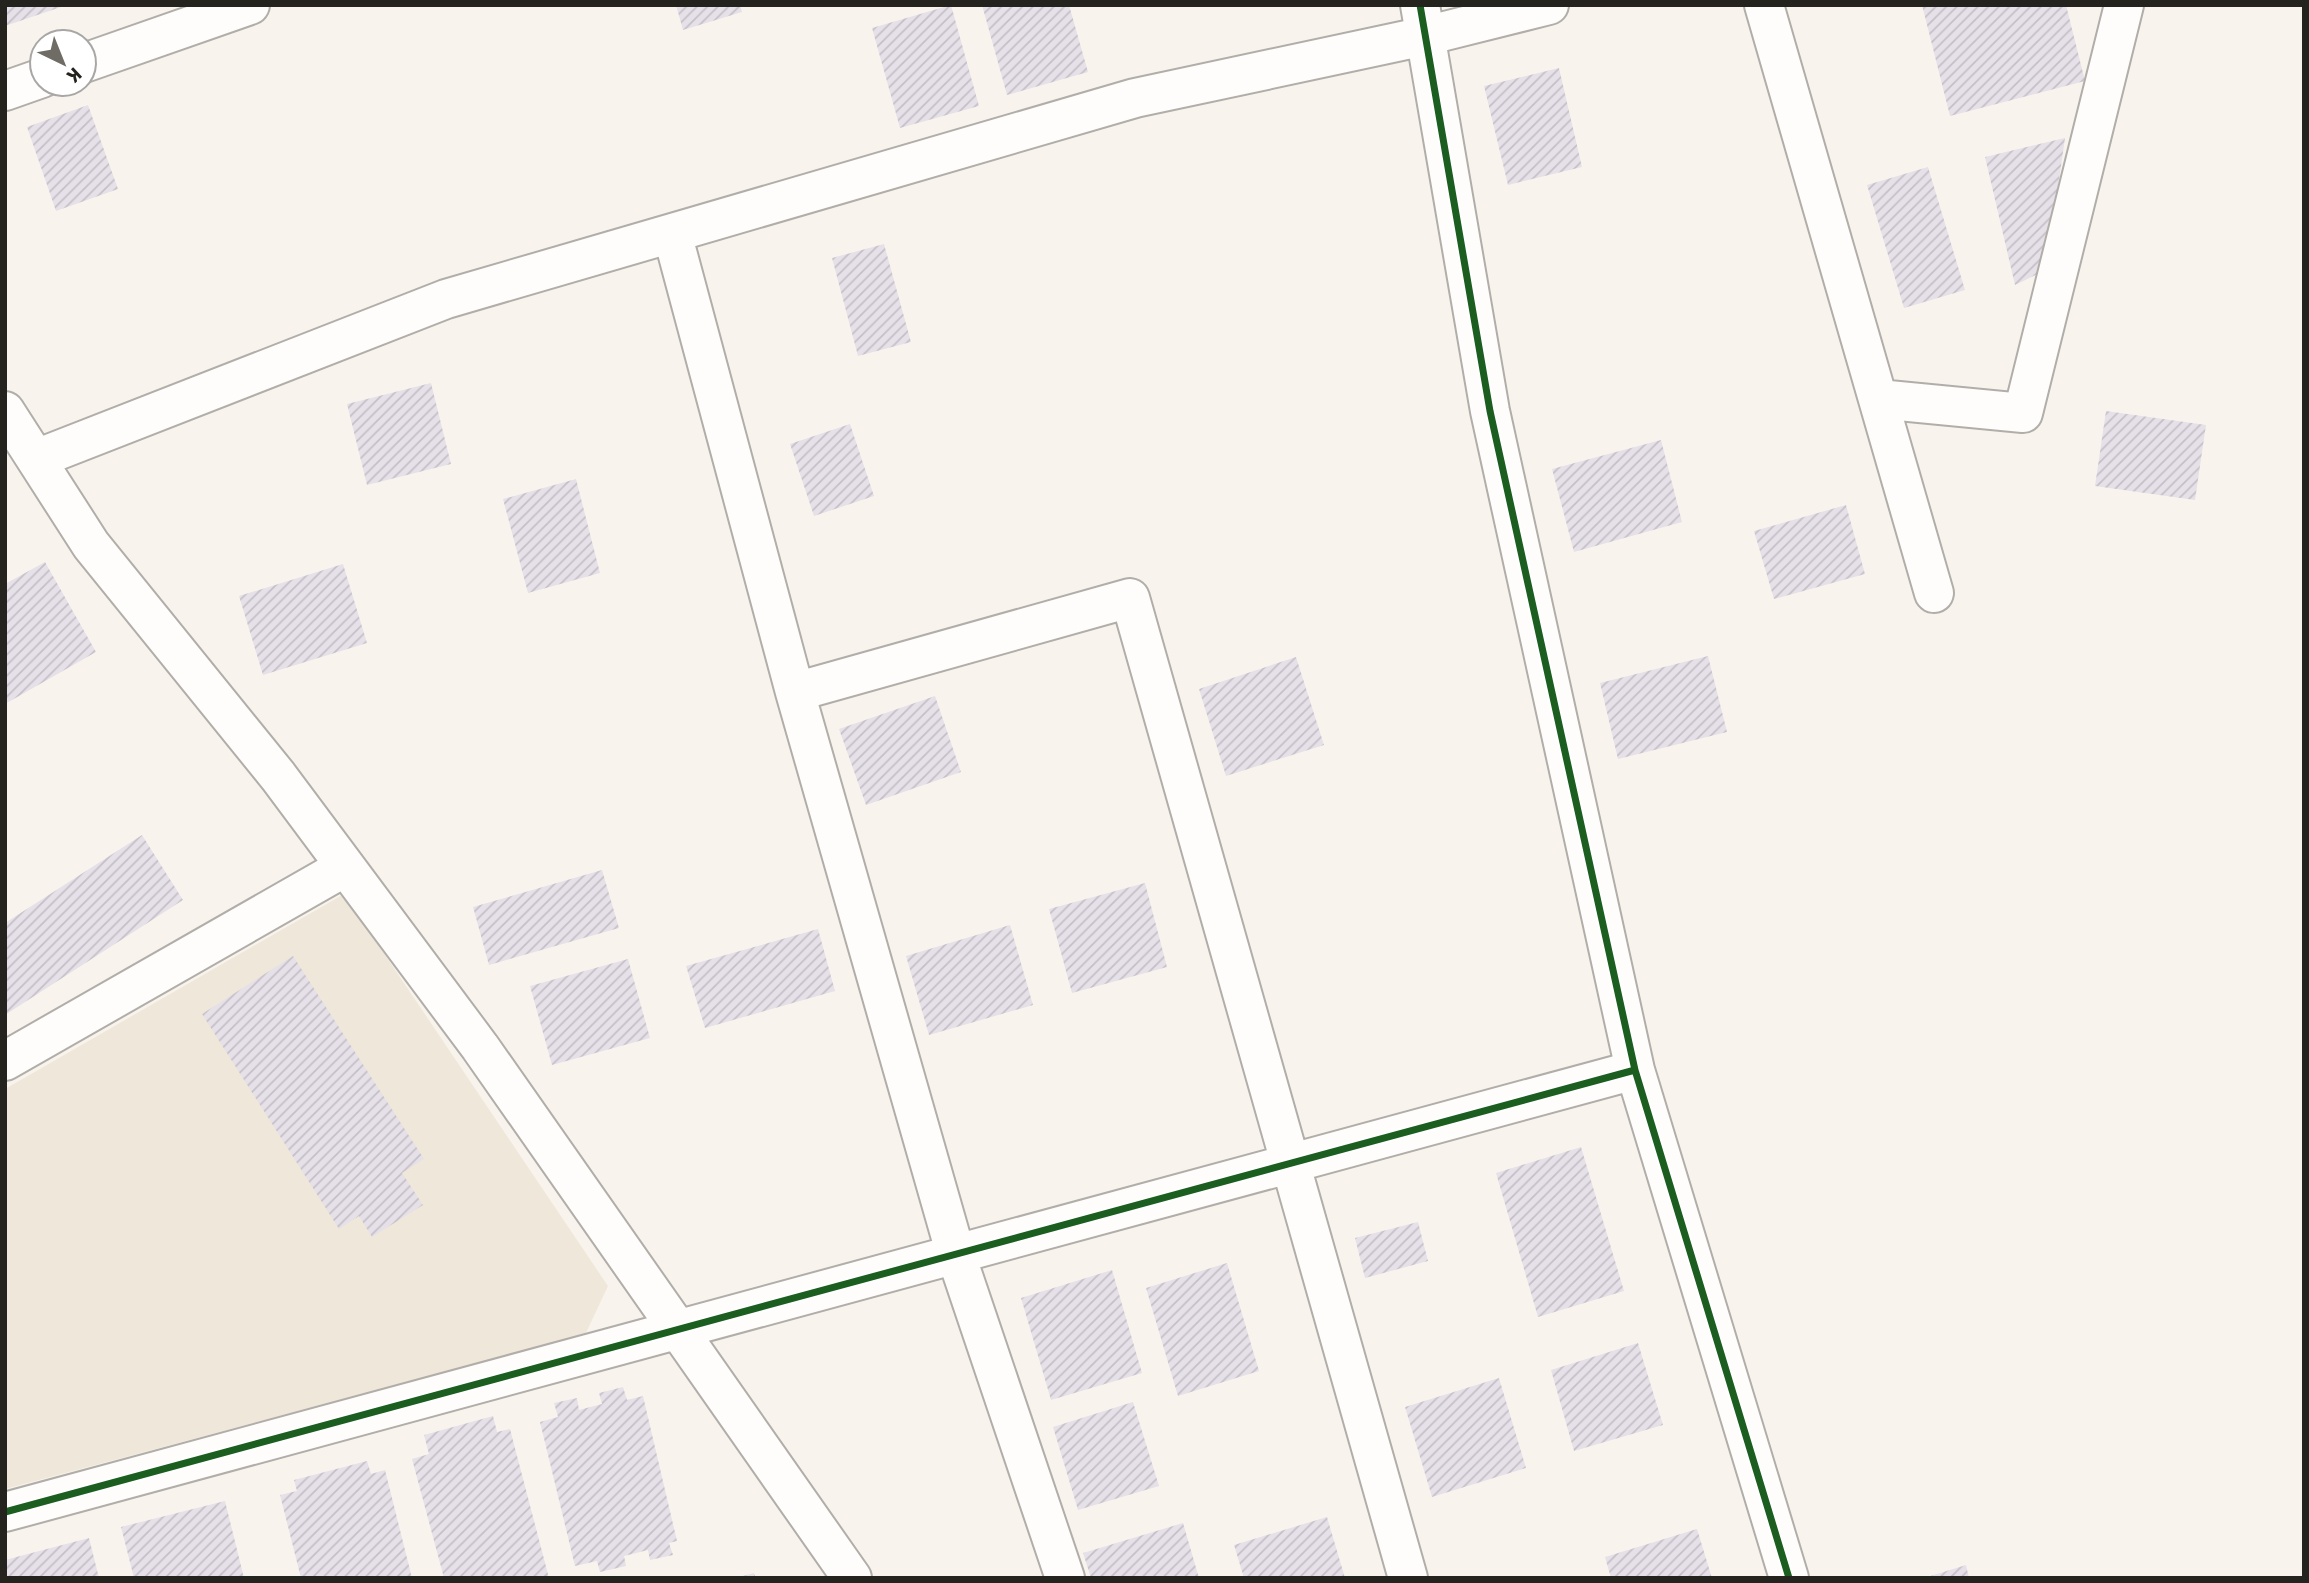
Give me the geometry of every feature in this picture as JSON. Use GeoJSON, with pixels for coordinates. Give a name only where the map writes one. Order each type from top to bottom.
{"type":"FeatureCollection","features":[{"type":"Feature","properties":{"kind":"street"},"geometry":{"type":"LineString","coordinates":[[98,58],[250,5]]}},
{"type":"Feature","properties":{"kind":"street"},"geometry":{"type":"LineString","coordinates":[[36,459],[446,299],[1135,99],[1423,21],[1549,5]]}},
{"type":"Feature","properties":{"kind":"street"},"geometry":{"type":"LineString","coordinates":[[1764,5],[1934,593]]}},
{"type":"Feature","properties":{"kind":"street"},"geometry":{"type":"LineString","coordinates":[[1878,399],[2023,413],[2124,5]]}},
{"type":"Feature","properties":{"kind":"street"},"geometry":{"type":"LineString","coordinates":[[1423,21],[1490,411],[1635,1070],[1789,1578]]}},
{"type":"Feature","properties":{"kind":"street"},"geometry":{"type":"LineString","coordinates":[[5,91],[28,83]]}},
{"type":"Feature","properties":{"kind":"street"},"geometry":{"type":"LineString","coordinates":[[673,233],[796,692],[956,1255],[1065,1578]]}},
{"type":"Feature","properties":{"kind":"street"},"geometry":{"type":"LineString","coordinates":[[5,411],[91,545],[278,776],[480,1047],[852,1578]]}},
{"type":"Feature","properties":{"kind":"street"},"geometry":{"type":"LineString","coordinates":[[796,692],[1130,598],[1408,1578]]}},
{"type":"Feature","properties":{"kind":"street"},"geometry":{"type":"LineString","coordinates":[[5,1061],[345,867]]}},
{"type":"Feature","properties":{"kind":"street"},"geometry":{"type":"LineString","coordinates":[[5,1512],[1635,1070]]}},
{"type":"Feature","properties":{"kind":"shaded area"},"geometry":{"type":"Polygon","coordinates":[[[344,894],[608,1286],[585,1335],[5,1489],[5,1089],[344,894]]]}},
{"type":"Feature","properties":{"kind":"building"},"geometry":{"type":"Polygon","coordinates":[[[5,5],[64,5],[64,6],[5,26],[5,5]]]}},
{"type":"Feature","properties":{"kind":"building"},"geometry":{"type":"Polygon","coordinates":[[[676,5],[740,5],[742,12],[683,30],[676,5]]]}},
{"type":"Feature","properties":{"kind":"building"},"geometry":{"type":"Polygon","coordinates":[[[951,5],[979,106],[900,128],[872,28],[951,5]]]}},
{"type":"Feature","properties":{"kind":"building"},"geometry":{"type":"Polygon","coordinates":[[[982,5],[1069,5],[1088,72],[1007,95],[982,5]]]}},
{"type":"Feature","properties":{"kind":"building"},"geometry":{"type":"Polygon","coordinates":[[[1922,5],[2066,5],[2085,81],[1950,116],[1922,5]]]}},
{"type":"Feature","properties":{"kind":"building"},"geometry":{"type":"Polygon","coordinates":[[[1559,68],[1582,167],[1508,185],[1484,86],[1559,68]]]}},
{"type":"Feature","properties":{"kind":"building"},"geometry":{"type":"Polygon","coordinates":[[[88,105],[118,189],[56,211],[27,127],[88,105]]]}},
{"type":"Feature","properties":{"kind":"building"},"geometry":{"type":"Polygon","coordinates":[[[2065,138],[2046,270],[2015,285],[1985,157],[2065,138]]]}},
{"type":"Feature","properties":{"kind":"building"},"geometry":{"type":"Polygon","coordinates":[[[1928,167],[1965,290],[1904,308],[1867,185],[1928,167]]]}},
{"type":"Feature","properties":{"kind":"building"},"geometry":{"type":"Polygon","coordinates":[[[884,244],[911,342],[858,356],[832,258],[884,244]]]}},
{"type":"Feature","properties":{"kind":"building"},"geometry":{"type":"Polygon","coordinates":[[[431,383],[451,464],[367,485],[347,404],[431,383]]]}},
{"type":"Feature","properties":{"kind":"building"},"geometry":{"type":"Polygon","coordinates":[[[2106,411],[2206,425],[2195,500],[2095,486],[2106,411]]]}},
{"type":"Feature","properties":{"kind":"building"},"geometry":{"type":"Polygon","coordinates":[[[850,424],[874,496],[814,516],[790,444],[850,424]]]}},
{"type":"Feature","properties":{"kind":"building"},"geometry":{"type":"Polygon","coordinates":[[[1661,440],[1682,522],[1574,552],[1552,469],[1661,440]]]}},
{"type":"Feature","properties":{"kind":"building"},"geometry":{"type":"Polygon","coordinates":[[[576,479],[600,573],[528,593],[503,499],[576,479]]]}},
{"type":"Feature","properties":{"kind":"building"},"geometry":{"type":"Polygon","coordinates":[[[1846,505],[1865,574],[1774,599],[1754,531],[1846,505]]]}},
{"type":"Feature","properties":{"kind":"building"},"geometry":{"type":"Polygon","coordinates":[[[45,562],[96,652],[5,704],[5,584],[45,562]]]}},
{"type":"Feature","properties":{"kind":"building"},"geometry":{"type":"Polygon","coordinates":[[[343,564],[367,643],[263,675],[239,596],[343,564]]]}},
{"type":"Feature","properties":{"kind":"building"},"geometry":{"type":"Polygon","coordinates":[[[1708,656],[1727,732],[1618,759],[1600,683],[1708,656]]]}},
{"type":"Feature","properties":{"kind":"building"},"geometry":{"type":"Polygon","coordinates":[[[1296,657],[1324,745],[1226,776],[1199,689],[1296,657]]]}},
{"type":"Feature","properties":{"kind":"building"},"geometry":{"type":"Polygon","coordinates":[[[935,696],[961,772],[866,805],[839,729],[935,696]]]}},
{"type":"Feature","properties":{"kind":"building"},"geometry":{"type":"Polygon","coordinates":[[[142,835],[183,900],[5,1015],[5,923],[142,835]]]}},
{"type":"Feature","properties":{"kind":"building"},"geometry":{"type":"Polygon","coordinates":[[[602,870],[619,928],[489,965],[473,907],[602,870]]]}},
{"type":"Feature","properties":{"kind":"building"},"geometry":{"type":"Polygon","coordinates":[[[1145,883],[1167,967],[1072,993],[1049,909],[1145,883]]]}},
{"type":"Feature","properties":{"kind":"building"},"geometry":{"type":"Polygon","coordinates":[[[1010,925],[1033,1005],[929,1035],[906,956],[1010,925]]]}},
{"type":"Feature","properties":{"kind":"building"},"geometry":{"type":"Polygon","coordinates":[[[818,929],[835,991],[705,1028],[686,966],[818,929]]]}},
{"type":"Feature","properties":{"kind":"building"},"geometry":{"type":"Polygon","coordinates":[[[293,956],[424,1159],[402,1173],[423,1205],[372,1237],[359,1216],[339,1229],[202,1014],[293,956]]]}},
{"type":"Feature","properties":{"kind":"building"},"geometry":{"type":"Polygon","coordinates":[[[628,959],[650,1038],[552,1065],[530,986],[628,959]]]}},
{"type":"Feature","properties":{"kind":"building"},"geometry":{"type":"Polygon","coordinates":[[[1581,1147],[1624,1291],[1538,1317],[1496,1173],[1581,1147]]]}},
{"type":"Feature","properties":{"kind":"building"},"geometry":{"type":"Polygon","coordinates":[[[1418,1222],[1428,1261],[1365,1278],[1355,1238],[1418,1222]]]}},
{"type":"Feature","properties":{"kind":"building"},"geometry":{"type":"Polygon","coordinates":[[[1227,1263],[1259,1371],[1178,1396],[1146,1288],[1227,1263]]]}},
{"type":"Feature","properties":{"kind":"building"},"geometry":{"type":"Polygon","coordinates":[[[1112,1270],[1142,1373],[1051,1400],[1021,1298],[1112,1270]]]}},
{"type":"Feature","properties":{"kind":"building"},"geometry":{"type":"Polygon","coordinates":[[[1638,1343],[1663,1425],[1574,1451],[1551,1370],[1638,1343]]]}},
{"type":"Feature","properties":{"kind":"building"},"geometry":{"type":"Polygon","coordinates":[[[1499,1378],[1526,1468],[1432,1497],[1405,1407],[1499,1378]]]}},
{"type":"Feature","properties":{"kind":"building"},"geometry":{"type":"Polygon","coordinates":[[[623,1387],[627,1400],[643,1396],[677,1541],[669,1543],[673,1555],[650,1560],[648,1550],[624,1556],[626,1566],[600,1572],[597,1561],[575,1566],[540,1422],[558,1417],[554,1403],[577,1398],[579,1410],[602,1404],[599,1393],[623,1387]]]}},
{"type":"Feature","properties":{"kind":"building"},"geometry":{"type":"Polygon","coordinates":[[[1133,1402],[1159,1486],[1078,1510],[1053,1427],[1133,1402]]]}},
{"type":"Feature","properties":{"kind":"building"},"geometry":{"type":"Polygon","coordinates":[[[493,1416],[497,1432],[510,1429],[549,1578],[444,1578],[412,1459],[429,1454],[424,1435],[493,1416]]]}},
{"type":"Feature","properties":{"kind":"building"},"geometry":{"type":"Polygon","coordinates":[[[367,1461],[371,1474],[385,1470],[412,1578],[301,1578],[280,1495],[297,1491],[294,1480],[367,1461]]]}},
{"type":"Feature","properties":{"kind":"building"},"geometry":{"type":"Polygon","coordinates":[[[225,1501],[244,1578],[134,1578],[121,1527],[225,1501]]]}},
{"type":"Feature","properties":{"kind":"building"},"geometry":{"type":"Polygon","coordinates":[[[1327,1517],[1345,1578],[1244,1578],[1234,1545],[1327,1517]]]}},
{"type":"Feature","properties":{"kind":"building"},"geometry":{"type":"Polygon","coordinates":[[[1183,1523],[1199,1578],[1091,1578],[1083,1553],[1183,1523]]]}},
{"type":"Feature","properties":{"kind":"building"},"geometry":{"type":"Polygon","coordinates":[[[1697,1529],[1712,1578],[1611,1578],[1605,1557],[1697,1529]]]}},
{"type":"Feature","properties":{"kind":"building"},"geometry":{"type":"Polygon","coordinates":[[[89,1538],[99,1578],[5,1578],[5,1560],[89,1538]]]}},
{"type":"Feature","properties":{"kind":"building"},"geometry":{"type":"Polygon","coordinates":[[[1966,1565],[1969,1578],[1927,1578],[1927,1577],[1966,1565]]]}},
{"type":"Feature","properties":{"kind":"building"},"geometry":{"type":"Polygon","coordinates":[[[754,1573],[756,1578],[739,1578],[739,1577],[754,1573]]]}},
{"type":"Feature","properties":{"kind":"cycle path"},"geometry":{"type":"LineString","coordinates":[[1420,5],[1490,411],[1635,1070],[1789,1578]]}},
{"type":"Feature","properties":{"kind":"cycle path"},"geometry":{"type":"LineString","coordinates":[[5,1512],[1635,1070]]}}]}
